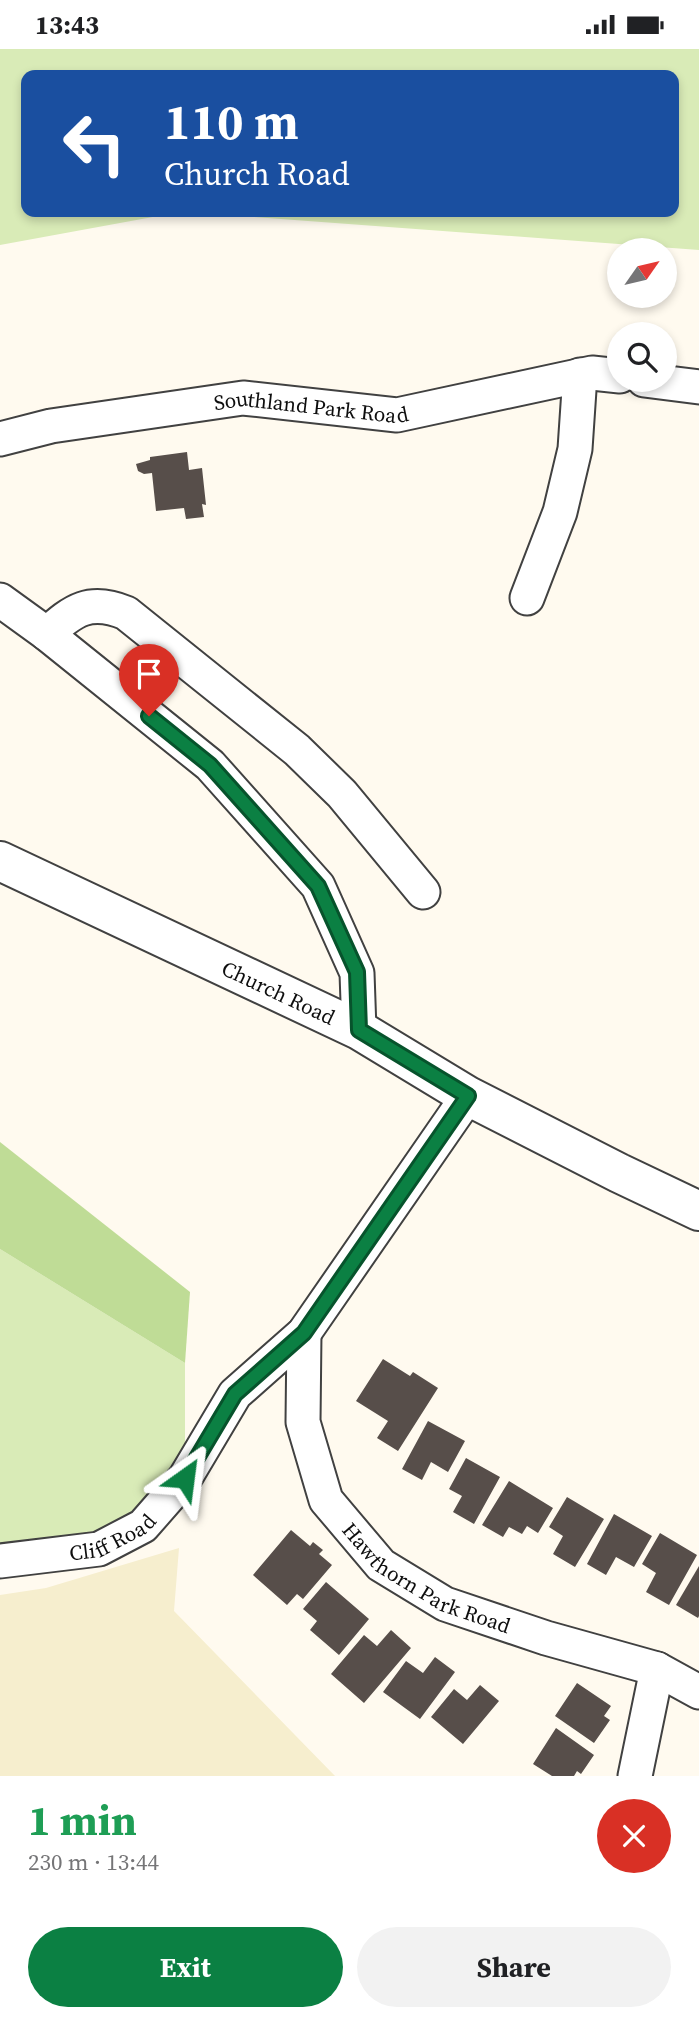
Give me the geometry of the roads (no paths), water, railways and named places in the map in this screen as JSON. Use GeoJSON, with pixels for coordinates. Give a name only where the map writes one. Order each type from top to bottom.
{"type":"FeatureCollection","features":[{"type":"Feature","properties":{"kind":"street","name":"Southland Park Road"},"geometry":{"type":"LineString","coordinates":[[0,439],[51,426],[243,398],[397,415],[580,375],[607,375]]}},
{"type":"Feature","properties":{"kind":"street"},"geometry":{"type":"LineString","coordinates":[[527,599],[560,512],[575,449],[580,375]]}},
{"type":"Feature","properties":{"kind":"street"},"geometry":{"type":"LineString","coordinates":[[677,384],[699,387]]}},
{"type":"Feature","properties":{"kind":"street"},"geometry":{"type":"LineString","coordinates":[[0,600],[47,634],[210,765],[318,886],[357,972],[359,1030]]}},
{"type":"Feature","properties":{"kind":"street"},"geometry":{"type":"LineString","coordinates":[[47,634],[69,614],[82,609],[106,607],[126,613],[297,750],[342,794],[423,892]]}},
{"type":"Feature","properties":{"kind":"street","name":"Church Road"},"geometry":{"type":"LineString","coordinates":[[0,861],[359,1030],[468,1096],[699,1211]]}},
{"type":"Feature","properties":{"kind":"street","name":"Cliff Road"},"geometry":{"type":"LineString","coordinates":[[0,1561],[99,1549],[143,1526],[185,1478],[235,1394],[304,1333],[468,1096]]}},
{"type":"Feature","properties":{"kind":"street","name":"Hawthorn Park Road"},"geometry":{"type":"LineString","coordinates":[[304,1333],[303,1422],[326,1500],[382,1565],[445,1604],[546,1638],[657,1669],[699,1692]]}},
{"type":"Feature","properties":{"kind":"street"},"geometry":{"type":"LineString","coordinates":[[635,1776],[657,1669]]}}]}
